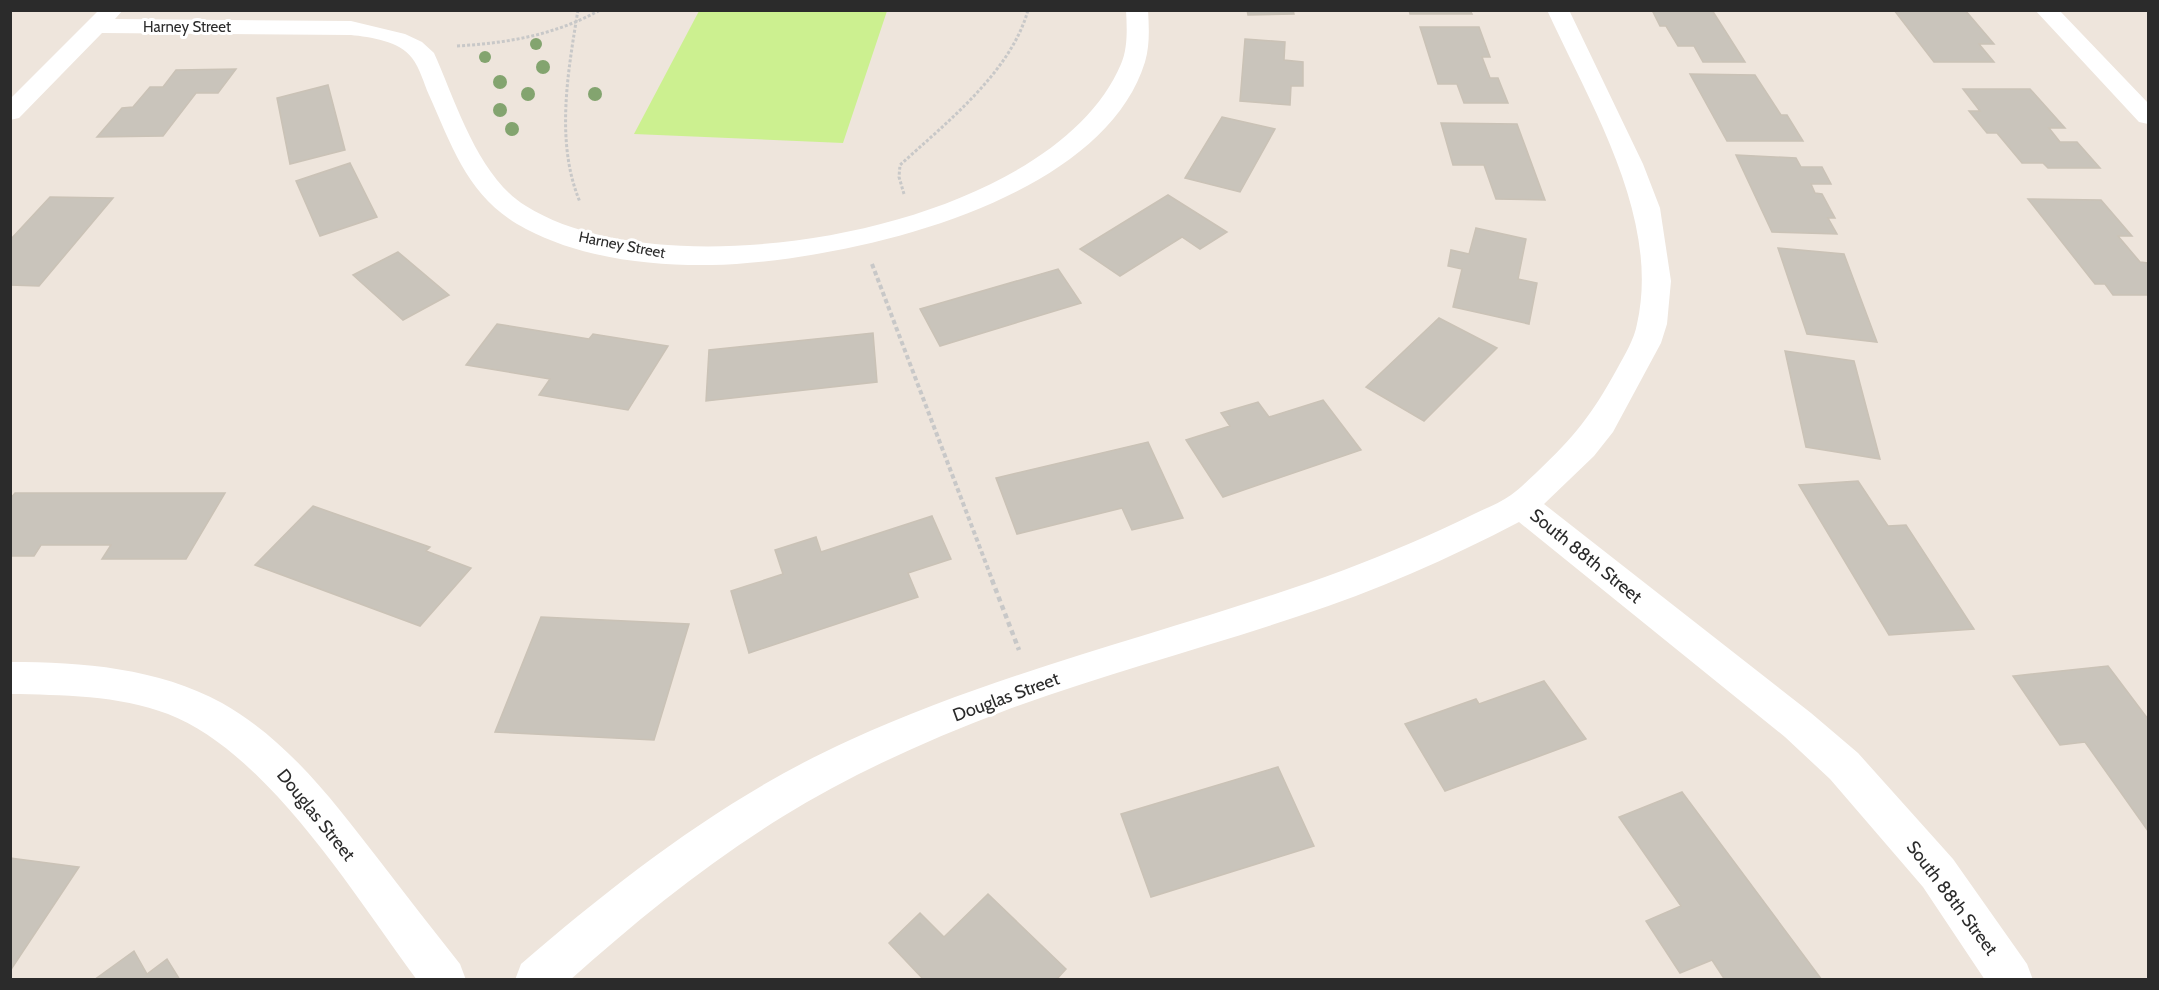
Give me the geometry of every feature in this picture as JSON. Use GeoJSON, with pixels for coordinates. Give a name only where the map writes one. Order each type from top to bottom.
{"type":"FeatureCollection","features":[{"type":"Feature","properties":{"kind":"street","name":"Harney Street"},"geometry":{"type":"LineString","coordinates":[[104,18],[351,28],[388,34],[409,43],[422,53],[475,170],[487,187],[515,211],[558,231],[600,244],[672,255],[721,256],[784,252],[908,224],[987,197],[1021,180],[1055,158],[1103,115],[1125,82],[1133,64],[1137,45],[1137,10]]}},
{"type":"Feature","properties":{"kind":"street","name":"South 88th Street"},"geometry":{"type":"LineString","coordinates":[[1558,10],[1630,164],[1647,208],[1657,281],[1652,324],[1646,343],[1602,424],[1583,448],[1522,505],[1798,725],[1844,766],[1938,873],[2011,980]]}},
{"type":"Feature","properties":{"kind":"street"},"geometry":{"type":"LineString","coordinates":[[2046,10],[2148,117]]}},
{"type":"Feature","properties":{"kind":"street"},"geometry":{"type":"LineString","coordinates":[[10,113],[104,18]]}},
{"type":"Feature","properties":{"kind":"street","name":"Douglas Street"},"geometry":{"type":"LineString","coordinates":[[537,980],[613,914],[683,860],[769,803],[862,753],[997,697],[1341,586],[1428,553],[1522,505]]}},
{"type":"Feature","properties":{"kind":"street","name":"Douglas Street"},"geometry":{"type":"LineString","coordinates":[[10,678],[106,682],[180,702],[219,722],[275,765],[303,796],[444,980]]}},
{"type":"Feature","properties":{"kind":"path"},"geometry":{"type":"LineString","coordinates":[[578,10],[566,114],[570,160],[578,199],[582,207]]}},
{"type":"Feature","properties":{"kind":"path"},"geometry":{"type":"LineString","coordinates":[[454,46],[525,41],[567,29],[600,10]]}},
{"type":"Feature","properties":{"kind":"path"},"geometry":{"type":"LineString","coordinates":[[901,200],[904,193],[899,177],[900,165],[963,108],[992,74],[1023,28],[1028,10]]}},
{"type":"Feature","properties":{"kind":"path"},"geometry":{"type":"LineString","coordinates":[[869,258],[1022,658]]}},
{"type":"Feature","properties":{"kind":"green space"},"geometry":{"type":"Polygon","coordinates":[[[699,11],[887,11],[843,143],[634,134],[699,11]]]}},
{"type":"Feature","properties":{"kind":"building"},"geometry":{"type":"Polygon","coordinates":[[[1247,10],[1293,10],[1294,14],[1248,15],[1247,10]]]}},
{"type":"Feature","properties":{"kind":"building"},"geometry":{"type":"Polygon","coordinates":[[[1409,10],[1470,10],[1472,14],[1410,14],[1409,10]]]}},
{"type":"Feature","properties":{"kind":"building"},"geometry":{"type":"Polygon","coordinates":[[[1652,10],[1712,10],[1745,62],[1703,62],[1694,46],[1678,46],[1666,26],[1660,26],[1652,10]]]}},
{"type":"Feature","properties":{"kind":"building"},"geometry":{"type":"Polygon","coordinates":[[[1894,10],[1965,10],[1994,44],[1979,44],[1994,62],[1934,62],[1894,10]]]}},
{"type":"Feature","properties":{"kind":"building"},"geometry":{"type":"Polygon","coordinates":[[[1420,27],[1479,27],[1490,57],[1482,57],[1490,78],[1498,78],[1508,103],[1464,103],[1457,84],[1438,84],[1420,27]]]}},
{"type":"Feature","properties":{"kind":"building"},"geometry":{"type":"Polygon","coordinates":[[[1245,39],[1285,42],[1284,60],[1303,62],[1303,86],[1291,86],[1290,105],[1240,101],[1245,39]]]}},
{"type":"Feature","properties":{"kind":"building"},"geometry":{"type":"Polygon","coordinates":[[[236,69],[218,93],[196,93],[163,136],[97,137],[122,108],[133,107],[150,87],[163,87],[176,70],[236,69]]]}},
{"type":"Feature","properties":{"kind":"building"},"geometry":{"type":"Polygon","coordinates":[[[1690,74],[1755,75],[1781,115],[1787,115],[1803,141],[1727,141],[1690,74]]]}},
{"type":"Feature","properties":{"kind":"building"},"geometry":{"type":"Polygon","coordinates":[[[328,85],[345,150],[290,164],[277,98],[328,85]]]}},
{"type":"Feature","properties":{"kind":"building"},"geometry":{"type":"Polygon","coordinates":[[[1963,89],[2030,89],[2065,128],[2049,128],[2060,142],[2077,142],[2100,168],[2048,168],[2043,163],[2022,163],[1997,133],[1987,133],[1969,111],[1980,111],[1963,89]]]}},
{"type":"Feature","properties":{"kind":"building"},"geometry":{"type":"Polygon","coordinates":[[[1222,117],[1275,129],[1240,192],[1185,178],[1222,117]]]}},
{"type":"Feature","properties":{"kind":"building"},"geometry":{"type":"Polygon","coordinates":[[[1441,123],[1517,124],[1545,200],[1496,199],[1484,165],[1453,165],[1441,123]]]}},
{"type":"Feature","properties":{"kind":"building"},"geometry":{"type":"Polygon","coordinates":[[[1736,155],[1796,158],[1801,167],[1822,167],[1831,184],[1811,184],[1815,193],[1822,194],[1835,218],[1828,218],[1837,234],[1772,232],[1736,155]]]}},
{"type":"Feature","properties":{"kind":"building"},"geometry":{"type":"Polygon","coordinates":[[[350,163],[377,217],[320,236],[296,181],[350,163]]]}},
{"type":"Feature","properties":{"kind":"building"},"geometry":{"type":"Polygon","coordinates":[[[1168,195],[1227,232],[1200,249],[1182,237],[1120,276],[1080,249],[1168,195]]]}},
{"type":"Feature","properties":{"kind":"building"},"geometry":{"type":"Polygon","coordinates":[[[50,197],[113,198],[39,286],[10,285],[10,240],[50,197]]]}},
{"type":"Feature","properties":{"kind":"building"},"geometry":{"type":"Polygon","coordinates":[[[2028,199],[2101,200],[2132,236],[2118,236],[2140,262],[2148,263],[2148,295],[2113,295],[2105,284],[2095,284],[2028,199]]]}},
{"type":"Feature","properties":{"kind":"building"},"geometry":{"type":"Polygon","coordinates":[[[1476,228],[1526,239],[1518,279],[1537,283],[1529,324],[1453,307],[1462,269],[1448,266],[1451,250],[1469,254],[1476,228]]]}},
{"type":"Feature","properties":{"kind":"building"},"geometry":{"type":"Polygon","coordinates":[[[1778,248],[1844,254],[1877,342],[1807,334],[1778,248]]]}},
{"type":"Feature","properties":{"kind":"building"},"geometry":{"type":"Polygon","coordinates":[[[398,252],[449,295],[403,320],[353,275],[398,252]]]}},
{"type":"Feature","properties":{"kind":"building"},"geometry":{"type":"Polygon","coordinates":[[[1058,269],[1081,303],[940,346],[920,309],[1058,269]]]}},
{"type":"Feature","properties":{"kind":"building"},"geometry":{"type":"Polygon","coordinates":[[[1439,318],[1497,348],[1424,421],[1366,387],[1439,318]]]}},
{"type":"Feature","properties":{"kind":"building"},"geometry":{"type":"Polygon","coordinates":[[[497,324],[589,339],[593,334],[668,346],[628,410],[539,395],[550,379],[466,365],[497,324]]]}},
{"type":"Feature","properties":{"kind":"building"},"geometry":{"type":"Polygon","coordinates":[[[873,333],[877,382],[706,401],[709,350],[873,333]]]}},
{"type":"Feature","properties":{"kind":"building"},"geometry":{"type":"Polygon","coordinates":[[[1785,351],[1854,361],[1880,459],[1806,447],[1785,351]]]}},
{"type":"Feature","properties":{"kind":"building"},"geometry":{"type":"Polygon","coordinates":[[[1323,400],[1361,450],[1223,497],[1186,440],[1230,426],[1221,413],[1258,402],[1269,417],[1323,400]]]}},
{"type":"Feature","properties":{"kind":"building"},"geometry":{"type":"Polygon","coordinates":[[[1148,442],[1183,518],[1132,530],[1122,508],[1017,534],[996,478],[1148,442]]]}},
{"type":"Feature","properties":{"kind":"building"},"geometry":{"type":"Polygon","coordinates":[[[1858,481],[1888,526],[1906,525],[1974,629],[1889,635],[1799,485],[1858,481]]]}},
{"type":"Feature","properties":{"kind":"building"},"geometry":{"type":"Polygon","coordinates":[[[15,493],[225,493],[186,559],[102,559],[111,545],[41,545],[34,556],[10,556],[10,499],[15,493]]]}},
{"type":"Feature","properties":{"kind":"building"},"geometry":{"type":"Polygon","coordinates":[[[313,506],[430,547],[426,551],[471,568],[420,626],[255,565],[313,506]]]}},
{"type":"Feature","properties":{"kind":"building"},"geometry":{"type":"Polygon","coordinates":[[[932,516],[951,559],[908,573],[918,597],[749,653],[731,591],[783,574],[775,550],[816,537],[821,552],[932,516]]]}},
{"type":"Feature","properties":{"kind":"building"},"geometry":{"type":"Polygon","coordinates":[[[541,617],[689,624],[654,740],[495,732],[541,617]]]}},
{"type":"Feature","properties":{"kind":"building"},"geometry":{"type":"Polygon","coordinates":[[[2108,666],[2148,719],[2148,831],[2085,742],[2060,745],[2013,676],[2108,666]]]}},
{"type":"Feature","properties":{"kind":"building"},"geometry":{"type":"Polygon","coordinates":[[[1544,681],[1586,739],[1445,791],[1405,724],[1476,699],[1479,704],[1544,681]]]}},
{"type":"Feature","properties":{"kind":"building"},"geometry":{"type":"Polygon","coordinates":[[[1278,767],[1314,846],[1151,897],[1121,814],[1278,767]]]}},
{"type":"Feature","properties":{"kind":"building"},"geometry":{"type":"Polygon","coordinates":[[[1682,792],[1822,980],[1725,980],[1712,960],[1680,973],[1646,921],[1681,906],[1619,817],[1682,792]]]}},
{"type":"Feature","properties":{"kind":"building"},"geometry":{"type":"Polygon","coordinates":[[[10,858],[79,867],[10,971],[10,858]]]}},
{"type":"Feature","properties":{"kind":"building"},"geometry":{"type":"Polygon","coordinates":[[[988,894],[1066,969],[1056,980],[924,980],[889,943],[920,913],[944,937],[988,894]]]}},
{"type":"Feature","properties":{"kind":"building"},"geometry":{"type":"Polygon","coordinates":[[[134,951],[147,974],[167,959],[180,980],[94,980],[134,951]]]}}]}
